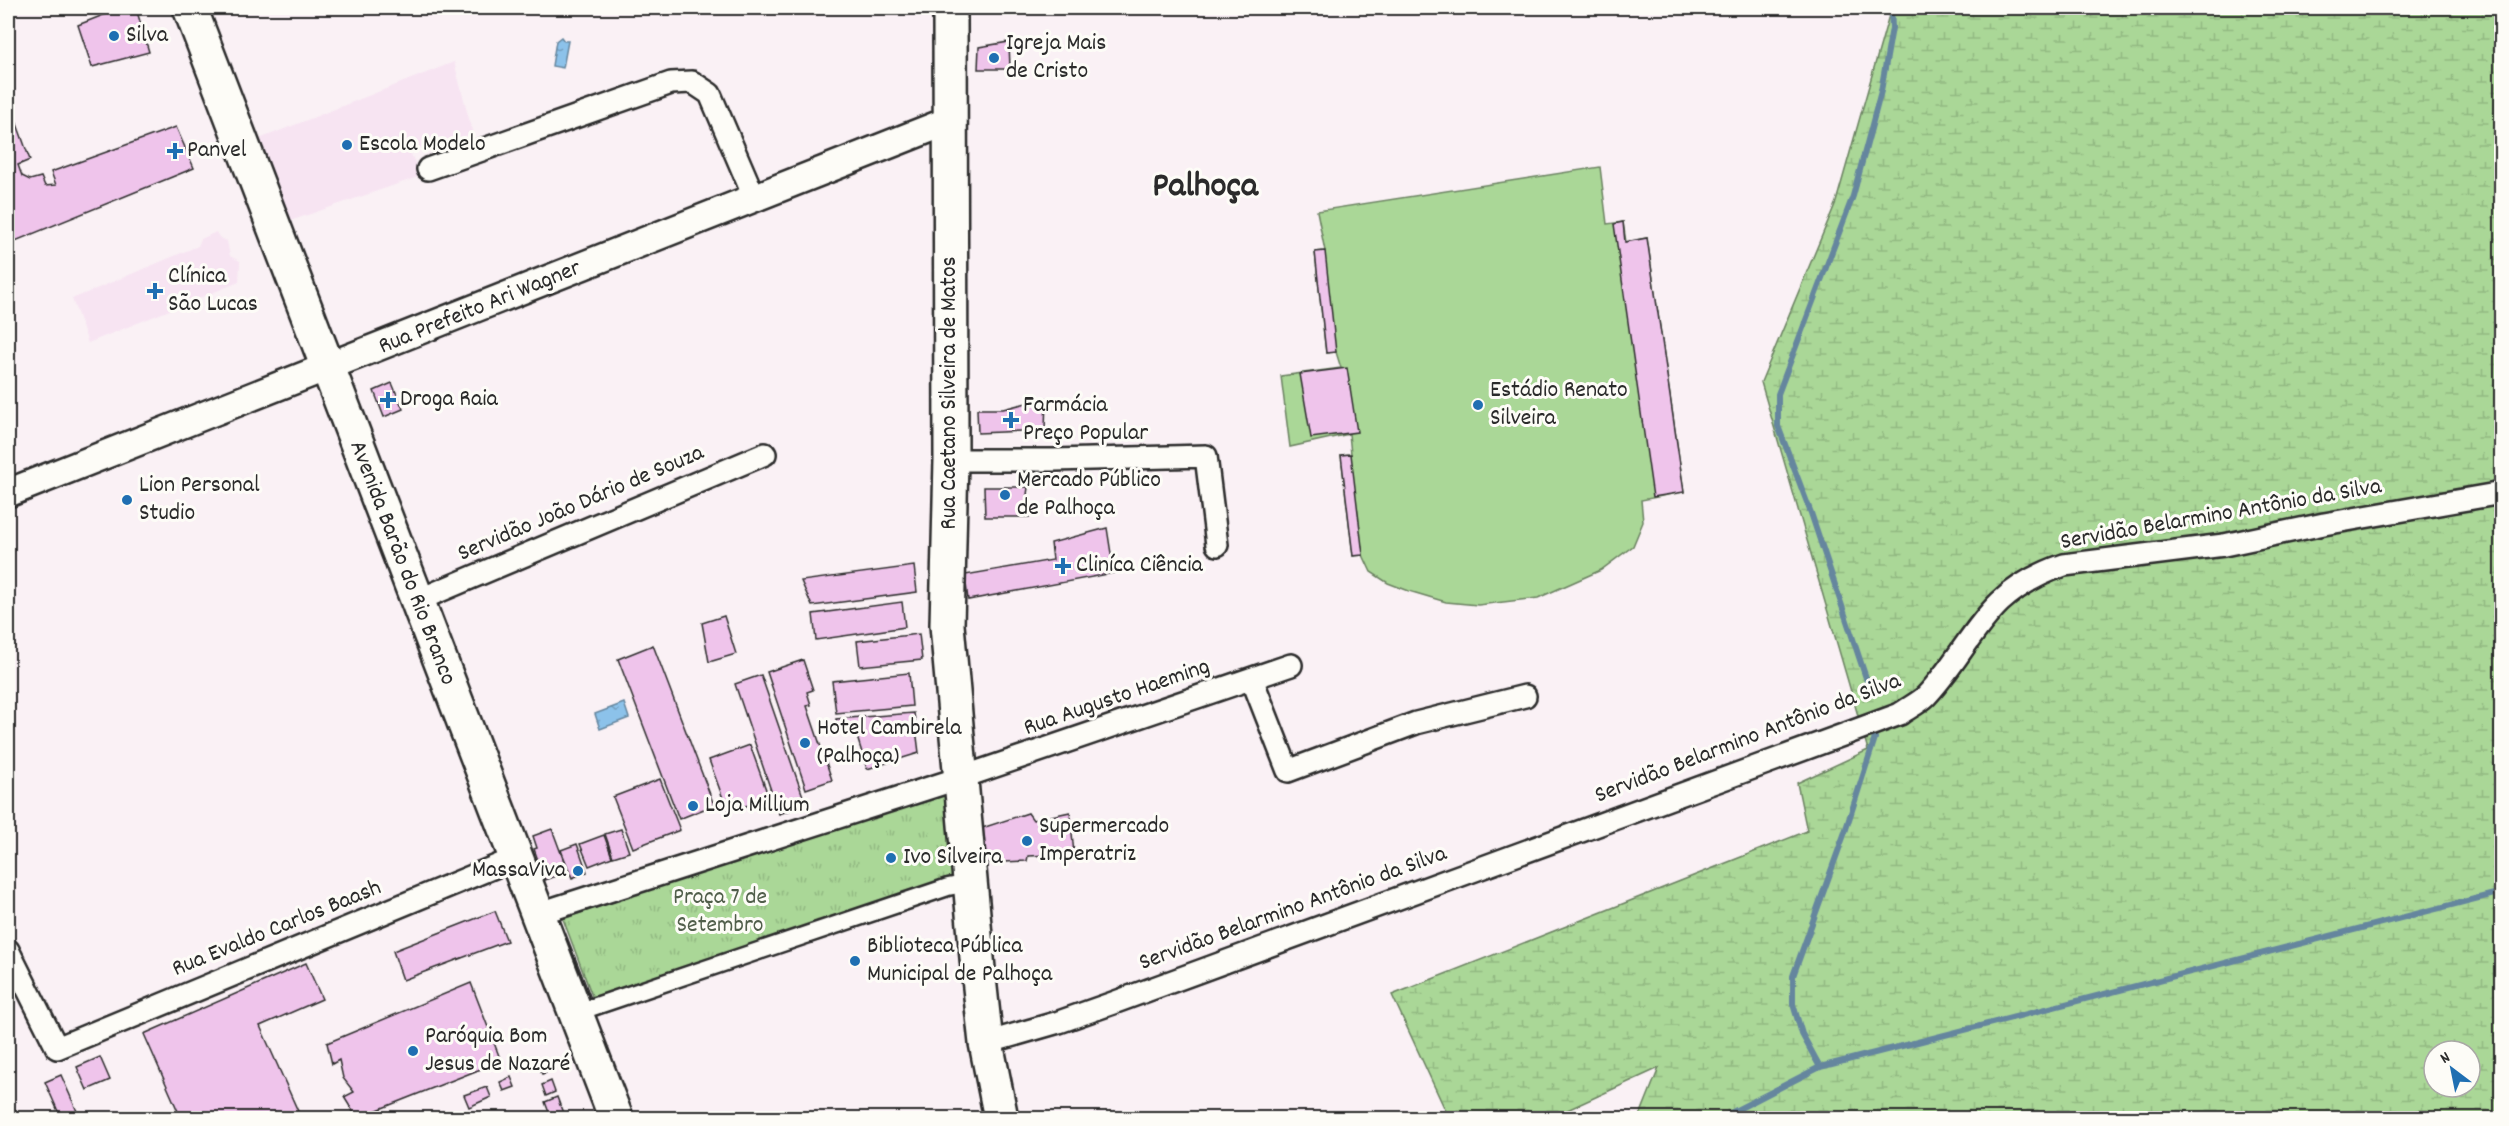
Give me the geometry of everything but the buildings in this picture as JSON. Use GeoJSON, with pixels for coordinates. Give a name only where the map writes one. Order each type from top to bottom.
{"type":"FeatureCollection","features":[{"type":"Feature","properties":{"kind":"main road","name":"Avenida Barão do Rio Branco"},"geometry":{"type":"LineString","coordinates":[[190,8],[616,1119]]}},
{"type":"Feature","properties":{"kind":"main road","name":"Rua Caetano Silveira de Matos"},"geometry":{"type":"LineString","coordinates":[[950,8],[951,460],[947,625],[969,884],[986,1043],[1001,1119]]}},
{"type":"Feature","properties":{"kind":"street"},"geometry":{"type":"LineString","coordinates":[[428,169],[671,82],[692,82],[710,94],[755,199]]}},
{"type":"Feature","properties":{"kind":"street","name":"Rua Prefeito Ari Wagner"},"geometry":{"type":"LineString","coordinates":[[8,494],[951,120]]}},
{"type":"Feature","properties":{"kind":"street","name":"Servidão João Dário de Souza"},"geometry":{"type":"LineString","coordinates":[[416,601],[765,454]]}},
{"type":"Feature","properties":{"kind":"street"},"geometry":{"type":"LineString","coordinates":[[951,460],[1206,456],[1217,545]]}},
{"type":"Feature","properties":{"kind":"street","name":"Servidão Belarmino Antônio da Silva"},"geometry":{"type":"LineString","coordinates":[[986,1043],[1113,1003],[1900,714],[1925,698],[2002,600],[2043,573],[2064,565],[2224,545],[2324,524],[2502,492]]}},
{"type":"Feature","properties":{"kind":"street","name":"Rua Augusto Haeming"},"geometry":{"type":"LineString","coordinates":[[960,778],[1291,665]]}},
{"type":"Feature","properties":{"kind":"street"},"geometry":{"type":"LineString","coordinates":[[1252,679],[1288,771],[1416,723],[1525,696]]}},
{"type":"Feature","properties":{"kind":"street"},"geometry":{"type":"LineString","coordinates":[[537,914],[960,778]]}},
{"type":"Feature","properties":{"kind":"street","name":"Rua Evaldo Carlos Baash"},"geometry":{"type":"LineString","coordinates":[[8,950],[57,1048],[516,858]]}},
{"type":"Feature","properties":{"kind":"street"},"geometry":{"type":"LineString","coordinates":[[575,1013],[948,887],[969,884]]}},
{"type":"Feature","properties":{"kind":"shaded area","name":"Escola Modelo"},"geometry":{"type":"Polygon","coordinates":[[[454,62],[473,134],[410,152],[421,176],[290,221],[259,139],[454,62]]]}},
{"type":"Feature","properties":{"kind":"shaded area","name":"Clínica São Lucas"},"geometry":{"type":"Polygon","coordinates":[[[216,232],[219,237],[227,241],[230,256],[240,261],[239,282],[88,343],[72,299],[198,246],[201,239],[216,232]]]}},
{"type":"Feature","properties":{"kind":"green space"},"geometry":{"type":"Polygon","coordinates":[[[1891,8],[2501,8],[2501,1118],[1639,1118],[1659,1068],[1550,1118],[1449,1118],[1392,995],[1807,831],[1797,783],[1868,750],[1761,382],[1836,202],[1891,8]]]}},
{"type":"Feature","properties":{"kind":"green space","name":"Estádio Renato Silveira"},"geometry":{"type":"Polygon","coordinates":[[[1600,167],[1607,224],[1623,222],[1626,242],[1647,238],[1684,492],[1641,500],[1643,522],[1633,546],[1601,570],[1538,598],[1478,605],[1446,602],[1388,583],[1371,572],[1363,555],[1353,556],[1341,455],[1351,454],[1349,434],[1290,447],[1281,376],[1341,368],[1336,352],[1326,353],[1315,252],[1325,251],[1317,211],[1600,167]]]}},
{"type":"Feature","properties":{"kind":"green space","name":"Praça 7 de Setembro"},"geometry":{"type":"Polygon","coordinates":[[[943,790],[952,795],[960,871],[950,880],[594,1001],[563,919],[943,790]]]}},
{"type":"Feature","properties":{"kind":"water"},"geometry":{"type":"Polygon","coordinates":[[[561,37],[564,41],[568,41],[563,68],[552,66],[556,41],[561,37]]]}},
{"type":"Feature","properties":{"kind":"water"},"geometry":{"type":"Polygon","coordinates":[[[624,703],[629,718],[600,729],[595,714],[624,703]]]}},
{"type":"Feature","properties":{"kind":"waterway"},"geometry":{"type":"LineString","coordinates":[[1871,693],[1811,513],[1778,426],[1778,394],[1853,196],[1881,91],[1892,28],[1891,8]]}},
{"type":"Feature","properties":{"kind":"waterway"},"geometry":{"type":"LineString","coordinates":[[1820,1067],[1802,1034],[1793,1004],[1793,976],[1845,832],[1875,738]]}},
{"type":"Feature","properties":{"kind":"waterway"},"geometry":{"type":"LineString","coordinates":[[1721,1118],[1820,1067],[2502,892]]}},
{"type":"Feature","properties":{"kind":"place","name":"Silva"},"geometry":{"type":"Point","coordinates":[114,36]}},
{"type":"Feature","properties":{"kind":"place","name":"Igreja Mais de Cristo"},"geometry":{"type":"Point","coordinates":[994,58]}},
{"type":"Feature","properties":{"kind":"place","name":"Escola Modelo"},"geometry":{"type":"Point","coordinates":[347,145]}},
{"type":"Feature","properties":{"kind":"place","name":"Panvel"},"geometry":{"type":"Point","coordinates":[175,151]}},
{"type":"Feature","properties":{"kind":"place","name":"Clínica São Lucas"},"geometry":{"type":"Point","coordinates":[155,291]}},
{"type":"Feature","properties":{"kind":"place","name":"Droga Raia"},"geometry":{"type":"Point","coordinates":[388,400]}},
{"type":"Feature","properties":{"kind":"place","name":"Estádio Renato Silveira"},"geometry":{"type":"Point","coordinates":[1478,405]}},
{"type":"Feature","properties":{"kind":"place","name":"Farmácia Preço Popular"},"geometry":{"type":"Point","coordinates":[1011,420]}},
{"type":"Feature","properties":{"kind":"place","name":"Mercado Público de Palhoça"},"geometry":{"type":"Point","coordinates":[1005,495]}},
{"type":"Feature","properties":{"kind":"place","name":"Lion Personal Studio"},"geometry":{"type":"Point","coordinates":[127,500]}},
{"type":"Feature","properties":{"kind":"place","name":"Cliníca Ciência"},"geometry":{"type":"Point","coordinates":[1063,566]}},
{"type":"Feature","properties":{"kind":"place","name":"Hotel Cambirela (Palhoça)"},"geometry":{"type":"Point","coordinates":[805,743]}},
{"type":"Feature","properties":{"kind":"place","name":"Loja Millium"},"geometry":{"type":"Point","coordinates":[693,806]}},
{"type":"Feature","properties":{"kind":"place","name":"Supermercado Imperatriz"},"geometry":{"type":"Point","coordinates":[1027,841]}},
{"type":"Feature","properties":{"kind":"place","name":"Ivo Silveira"},"geometry":{"type":"Point","coordinates":[891,858]}},
{"type":"Feature","properties":{"kind":"place","name":"MassaViva"},"geometry":{"type":"Point","coordinates":[578,871]}},
{"type":"Feature","properties":{"kind":"place","name":"Biblioteca Pública Municipal de Palhoça"},"geometry":{"type":"Point","coordinates":[855,961]}},
{"type":"Feature","properties":{"kind":"place","name":"Paróquia Bom Jesus de Nazaré"},"geometry":{"type":"Point","coordinates":[413,1051]}},
{"type":"Feature","properties":{"kind":"district","name":"Palhoça"},"geometry":{"type":"Point","coordinates":[1205,188]}}]}
